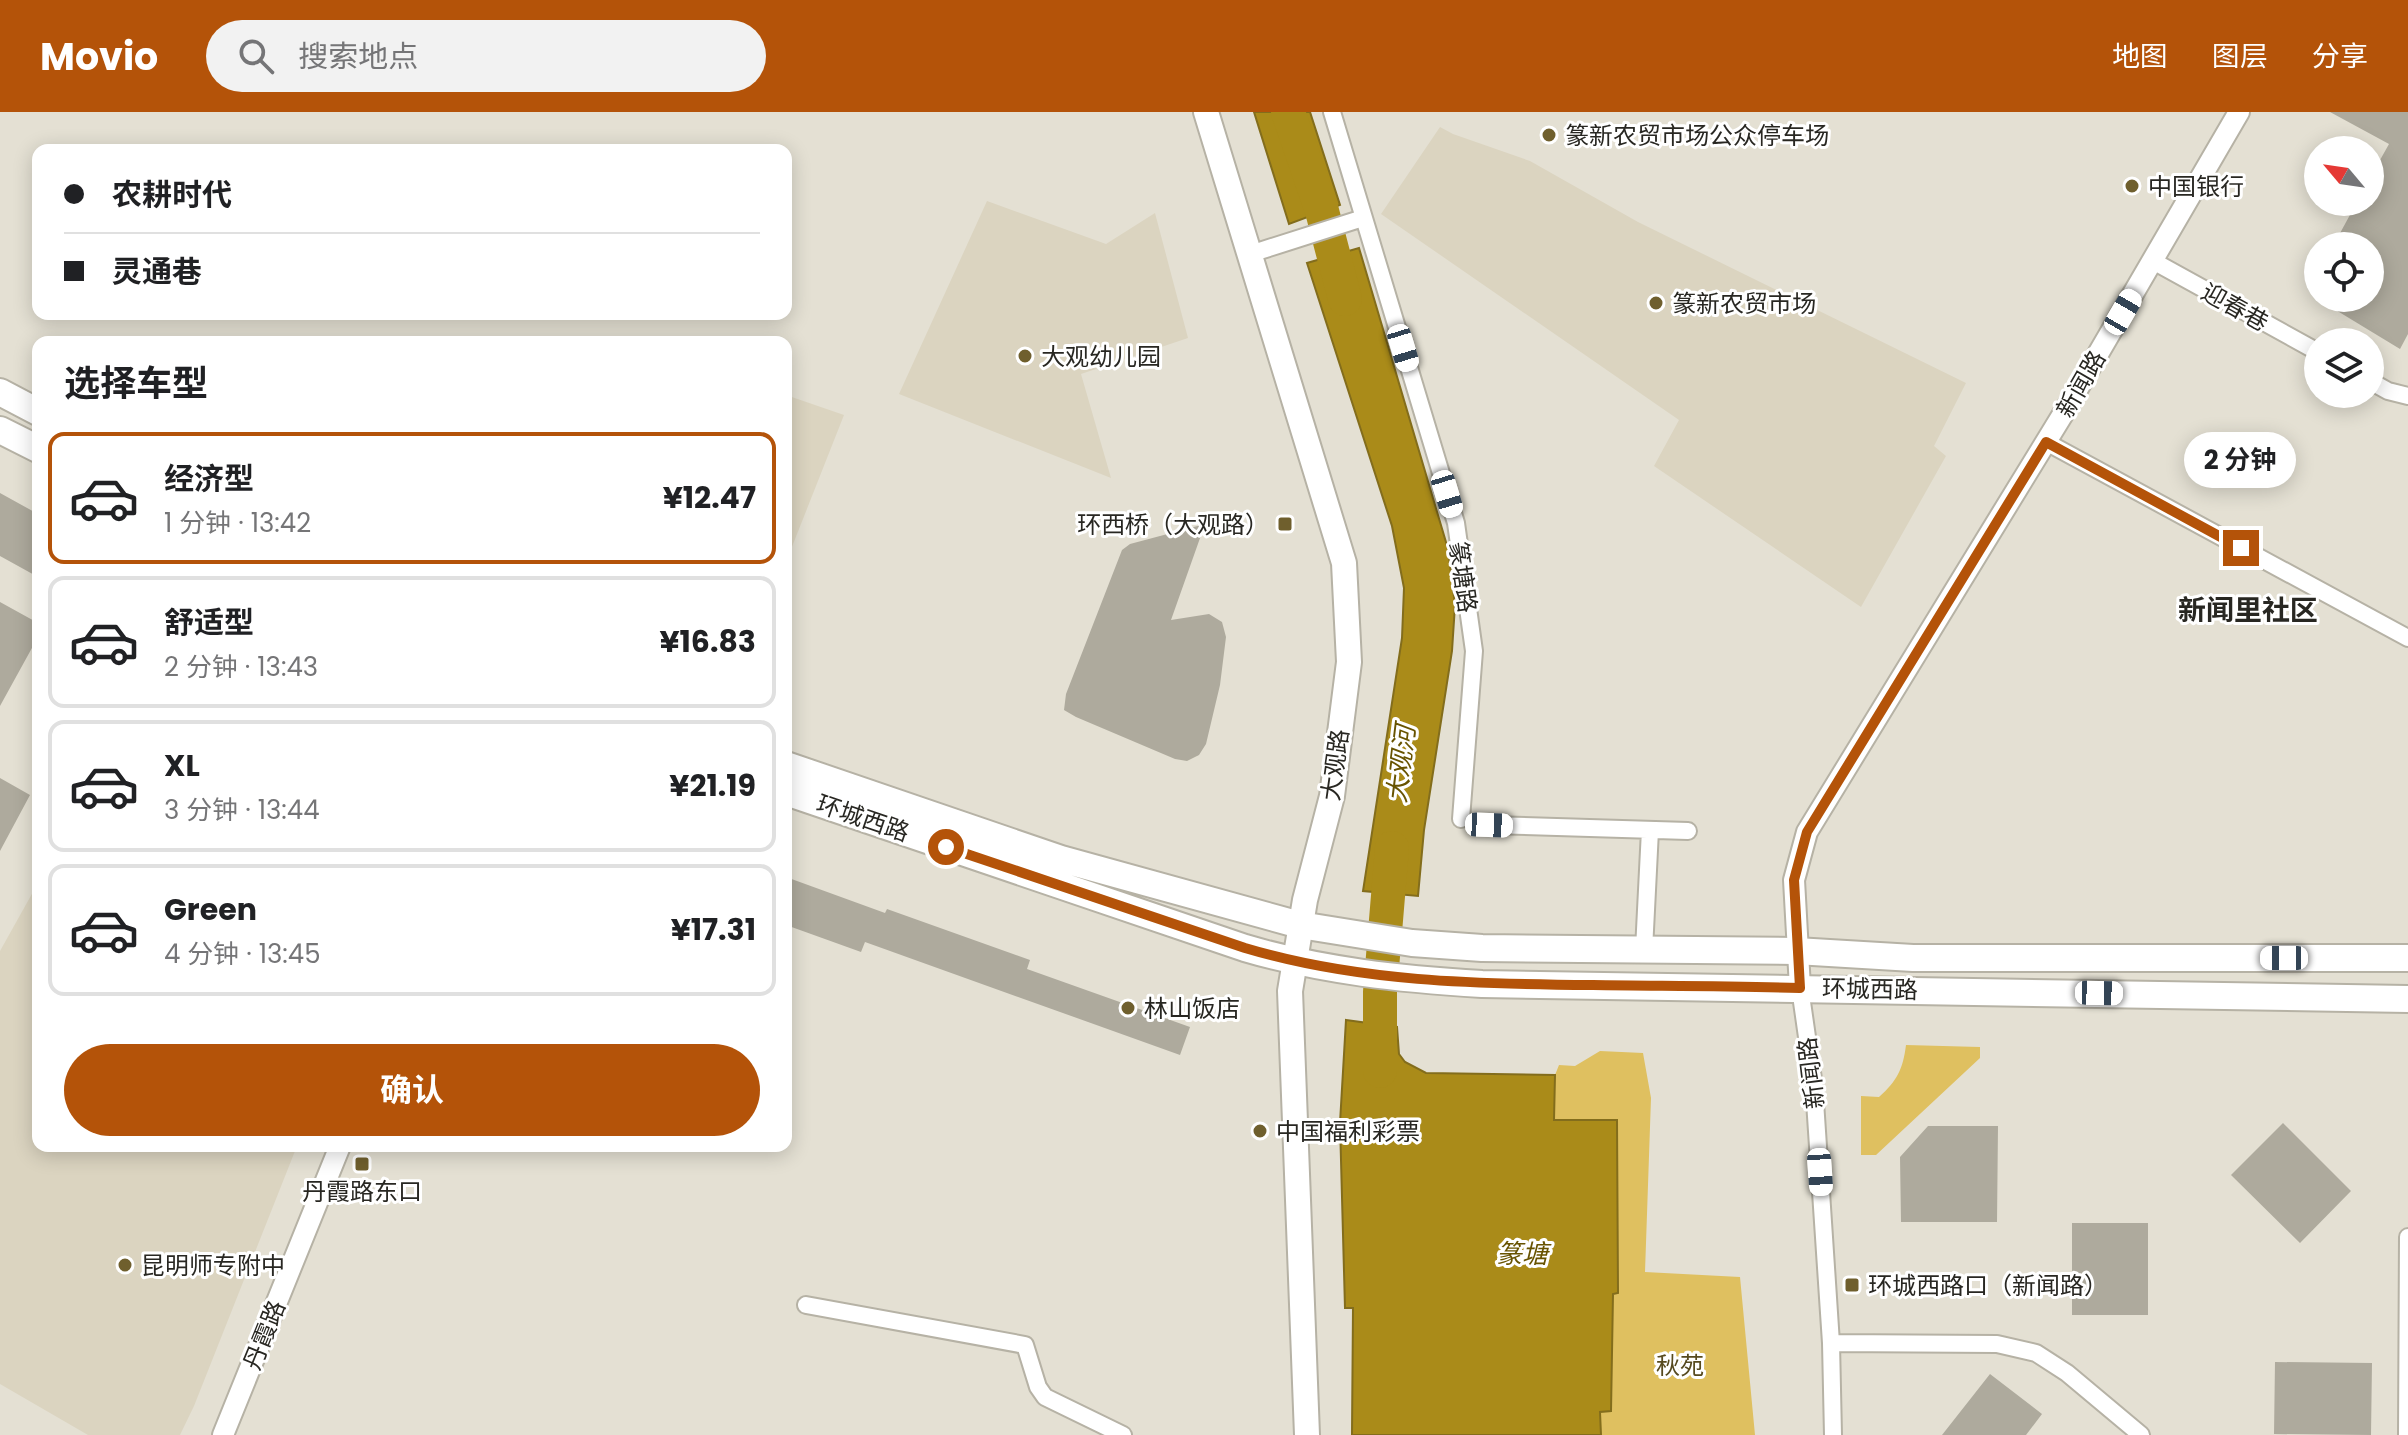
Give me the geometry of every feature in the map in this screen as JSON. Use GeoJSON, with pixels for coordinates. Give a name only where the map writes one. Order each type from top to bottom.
{"type":"FeatureCollection","features":[{"type":"Feature","properties":{"kind":"main road","name":"大观路"},"geometry":{"type":"LineString","coordinates":[[1206,112],[1344,563],[1349,662],[1332,796],[1300,925],[1294,962],[1290,1027],[1307,1435]]}},
{"type":"Feature","properties":{"kind":"main road"},"geometry":{"type":"LineString","coordinates":[[0,392],[32,409]]}},
{"type":"Feature","properties":{"kind":"main road"},"geometry":{"type":"LineString","coordinates":[[0,430],[32,446]]}},
{"type":"Feature","properties":{"kind":"main road","name":"环城西路"},"geometry":{"type":"LineString","coordinates":[[792,767],[1061,859],[1300,925],[1412,943],[1482,948],[1796,951],[1913,958],[2408,958]]}},
{"type":"Feature","properties":{"kind":"main road","name":"环城西路"},"geometry":{"type":"LineString","coordinates":[[792,794],[1230,943],[1294,962],[1352,973],[1482,984],[2408,999]]}},
{"type":"Feature","properties":{"kind":"street","name":"篆塘路"},"geometry":{"type":"LineString","coordinates":[[1332,112],[1456,523],[1474,651],[1461,819]]}},
{"type":"Feature","properties":{"kind":"street","name":"新闻路"},"geometry":{"type":"LineString","coordinates":[[1833,1435],[1831,1343],[1814,1086],[1796,951],[1794,880],[1807,832],[2046,442],[2239,112]]}},
{"type":"Feature","properties":{"kind":"street"},"geometry":{"type":"LineString","coordinates":[[1250,254],[1363,218]]}},
{"type":"Feature","properties":{"kind":"street","name":"迎春巷"},"geometry":{"type":"LineString","coordinates":[[2153,261],[2304,344]]}},
{"type":"Feature","properties":{"kind":"street"},"geometry":{"type":"LineString","coordinates":[[2384,389],[2408,396]]}},
{"type":"Feature","properties":{"kind":"street"},"geometry":{"type":"LineString","coordinates":[[2046,442],[2408,638]]}},
{"type":"Feature","properties":{"kind":"street"},"geometry":{"type":"LineString","coordinates":[[1489,825],[1688,831]]}},
{"type":"Feature","properties":{"kind":"street"},"geometry":{"type":"LineString","coordinates":[[1644,950],[1650,830]]}},
{"type":"Feature","properties":{"kind":"street","name":"丹霞路"},"geometry":{"type":"LineString","coordinates":[[223,1435],[338,1152]]}},
{"type":"Feature","properties":{"kind":"street"},"geometry":{"type":"LineString","coordinates":[[2407,1435],[2408,1237]]}},
{"type":"Feature","properties":{"kind":"street"},"geometry":{"type":"LineString","coordinates":[[806,1305],[1025,1345],[1038,1387],[1045,1397],[1123,1435]]}},
{"type":"Feature","properties":{"kind":"street"},"geometry":{"type":"LineString","coordinates":[[1831,1343],[1997,1344],[2036,1353],[2067,1373],[2141,1435]]}},
{"type":"Feature","properties":{"kind":"shaded area","name":"篆新农贸市场"},"geometry":{"type":"Polygon","coordinates":[[[1440,127],[1530,161],[1638,222],[1966,383],[1934,446],[1946,456],[1861,607],[1654,466],[1679,420],[1381,214],[1440,127]]]}},
{"type":"Feature","properties":{"kind":"shaded area","name":"大观幼儿园"},"geometry":{"type":"Polygon","coordinates":[[[987,201],[1106,244],[1155,213],[1188,338],[1081,374],[1111,478],[899,394],[987,201]]]}},
{"type":"Feature","properties":{"kind":"shaded area"},"geometry":{"type":"Polygon","coordinates":[[[792,397],[844,415],[792,547],[792,397]]]}},
{"type":"Feature","properties":{"kind":"shaded area","name":"昆明师专附中"},"geometry":{"type":"Polygon","coordinates":[[[32,894],[32,1152],[295,1152],[180,1435],[88,1435],[0,1384],[0,951],[32,894]]]}},
{"type":"Feature","properties":{"kind":"green space"},"geometry":{"type":"Polygon","coordinates":[[[1906,1045],[1980,1047],[1980,1058],[1876,1155],[1861,1155],[1861,1096],[1879,1097],[1890,1086],[1901,1068],[1906,1045]]]}},
{"type":"Feature","properties":{"kind":"green space","name":"秋苑"},"geometry":{"type":"Polygon","coordinates":[[[1600,1051],[1643,1053],[1651,1098],[1645,1272],[1740,1277],[1755,1435],[1601,1435],[1600,1411],[1611,1411],[1613,1294],[1618,1293],[1617,1120],[1554,1120],[1555,1075],[1559,1065],[1575,1066],[1600,1051]]]}},
{"type":"Feature","properties":{"kind":"water"},"geometry":{"type":"Polygon","coordinates":[[[1254,112],[1310,112],[1340,205],[1289,224],[1254,112]]]}},
{"type":"Feature","properties":{"kind":"water"},"geometry":{"type":"Polygon","coordinates":[[[1359,248],[1448,549],[1455,605],[1452,651],[1424,830],[1418,896],[1363,891],[1402,638],[1404,588],[1392,526],[1307,263],[1359,248]]]}},
{"type":"Feature","properties":{"kind":"water","name":"篆塘"},"geometry":{"type":"Polygon","coordinates":[[[1346,1020],[1397,1027],[1399,1054],[1405,1062],[1426,1073],[1555,1075],[1554,1120],[1617,1120],[1618,1293],[1613,1294],[1611,1411],[1600,1412],[1601,1435],[1352,1435],[1353,1308],[1345,1308],[1340,1123],[1346,1020]]]}},
{"type":"Feature","properties":{"kind":"building"},"geometry":{"type":"Polygon","coordinates":[[[2330,112],[2408,112],[2408,334],[2400,349],[2384,339],[2384,328],[2365,328],[2339,312],[2384,312],[2384,232],[2341,232],[2349,216],[2384,216],[2384,153],[2389,144],[2384,141],[2384,136],[2374,136],[2330,112]]]}},
{"type":"Feature","properties":{"kind":"building"},"geometry":{"type":"Polygon","coordinates":[[[0,493],[32,511],[32,574],[0,556],[0,493]]]}},
{"type":"Feature","properties":{"kind":"building"},"geometry":{"type":"Polygon","coordinates":[[[1205,524],[1171,620],[1209,614],[1222,622],[1226,637],[1220,685],[1206,744],[1199,755],[1187,761],[1175,759],[1064,710],[1066,694],[1122,550],[1130,544],[1205,524]]]}},
{"type":"Feature","properties":{"kind":"building"},"geometry":{"type":"Polygon","coordinates":[[[0,602],[32,620],[32,648],[0,706],[0,602]]]}},
{"type":"Feature","properties":{"kind":"building"},"geometry":{"type":"Polygon","coordinates":[[[0,778],[30,795],[0,851],[0,778]]]}},
{"type":"Feature","properties":{"kind":"building"},"geometry":{"type":"Polygon","coordinates":[[[792,879],[1030,960],[1027,969],[1190,1027],[1180,1055],[865,942],[861,952],[792,927],[792,879]]]}},
{"type":"Feature","properties":{"kind":"building"},"geometry":{"type":"Polygon","coordinates":[[[2283,1123],[2351,1191],[2300,1243],[2231,1175],[2283,1123]]]}},
{"type":"Feature","properties":{"kind":"building"},"geometry":{"type":"Polygon","coordinates":[[[1928,1126],[1998,1126],[1997,1222],[1901,1222],[1900,1157],[1928,1126]]]}},
{"type":"Feature","properties":{"kind":"building"},"geometry":{"type":"Polygon","coordinates":[[[2072,1223],[2148,1223],[2148,1315],[2072,1315],[2072,1223]]]}},
{"type":"Feature","properties":{"kind":"building"},"geometry":{"type":"Polygon","coordinates":[[[2275,1362],[2372,1363],[2371,1435],[2274,1434],[2275,1362]]]}},
{"type":"Feature","properties":{"kind":"building"},"geometry":{"type":"Polygon","coordinates":[[[1990,1374],[2042,1414],[2026,1435],[1942,1435],[1990,1374]]]}},
{"type":"Feature","properties":{"kind":"waterway","name":"大观河"},"geometry":{"type":"LineString","coordinates":[[1288,112],[1322,211],[1345,299]]}},
{"type":"Feature","properties":{"kind":"waterway","name":"大观河"},"geometry":{"type":"LineString","coordinates":[[1380,1071],[1380,992],[1392,848]]}},
{"type":"Feature","properties":{"kind":"place","name":"篆新农贸市场公众停车场"},"geometry":{"type":"Point","coordinates":[1549,135]}},
{"type":"Feature","properties":{"kind":"place","name":"中国银行"},"geometry":{"type":"Point","coordinates":[2132,186]}},
{"type":"Feature","properties":{"kind":"place","name":"篆新农贸市场"},"geometry":{"type":"Point","coordinates":[1656,303]}},
{"type":"Feature","properties":{"kind":"place","name":"大观幼儿园"},"geometry":{"type":"Point","coordinates":[1025,356]}},
{"type":"Feature","properties":{"kind":"place","name":"环西桥（大观路）"},"geometry":{"type":"Point","coordinates":[1285,524]}},
{"type":"Feature","properties":{"kind":"place","name":"林山饭店"},"geometry":{"type":"Point","coordinates":[1128,1008]}},
{"type":"Feature","properties":{"kind":"place","name":"中国福利彩票"},"geometry":{"type":"Point","coordinates":[1260,1131]}},
{"type":"Feature","properties":{"kind":"place","name":"丹霞路东口"},"geometry":{"type":"Point","coordinates":[362,1164]}},
{"type":"Feature","properties":{"kind":"place","name":"昆明师专附中"},"geometry":{"type":"Point","coordinates":[125,1265]}},
{"type":"Feature","properties":{"kind":"place","name":"环城西路口（新闻路）"},"geometry":{"type":"Point","coordinates":[1852,1285]}},
{"type":"Feature","properties":{"kind":"district","name":"新闻里社区"},"geometry":{"type":"Point","coordinates":[2248,610]}},
{"type":"Feature","properties":{"kind":"route"},"geometry":{"type":"LineString","coordinates":[[946,847],[1245,948],[1340,971],[1482,984],[1800,988],[1794,880],[1807,832],[2046,442],[2241,548]]}}]}
